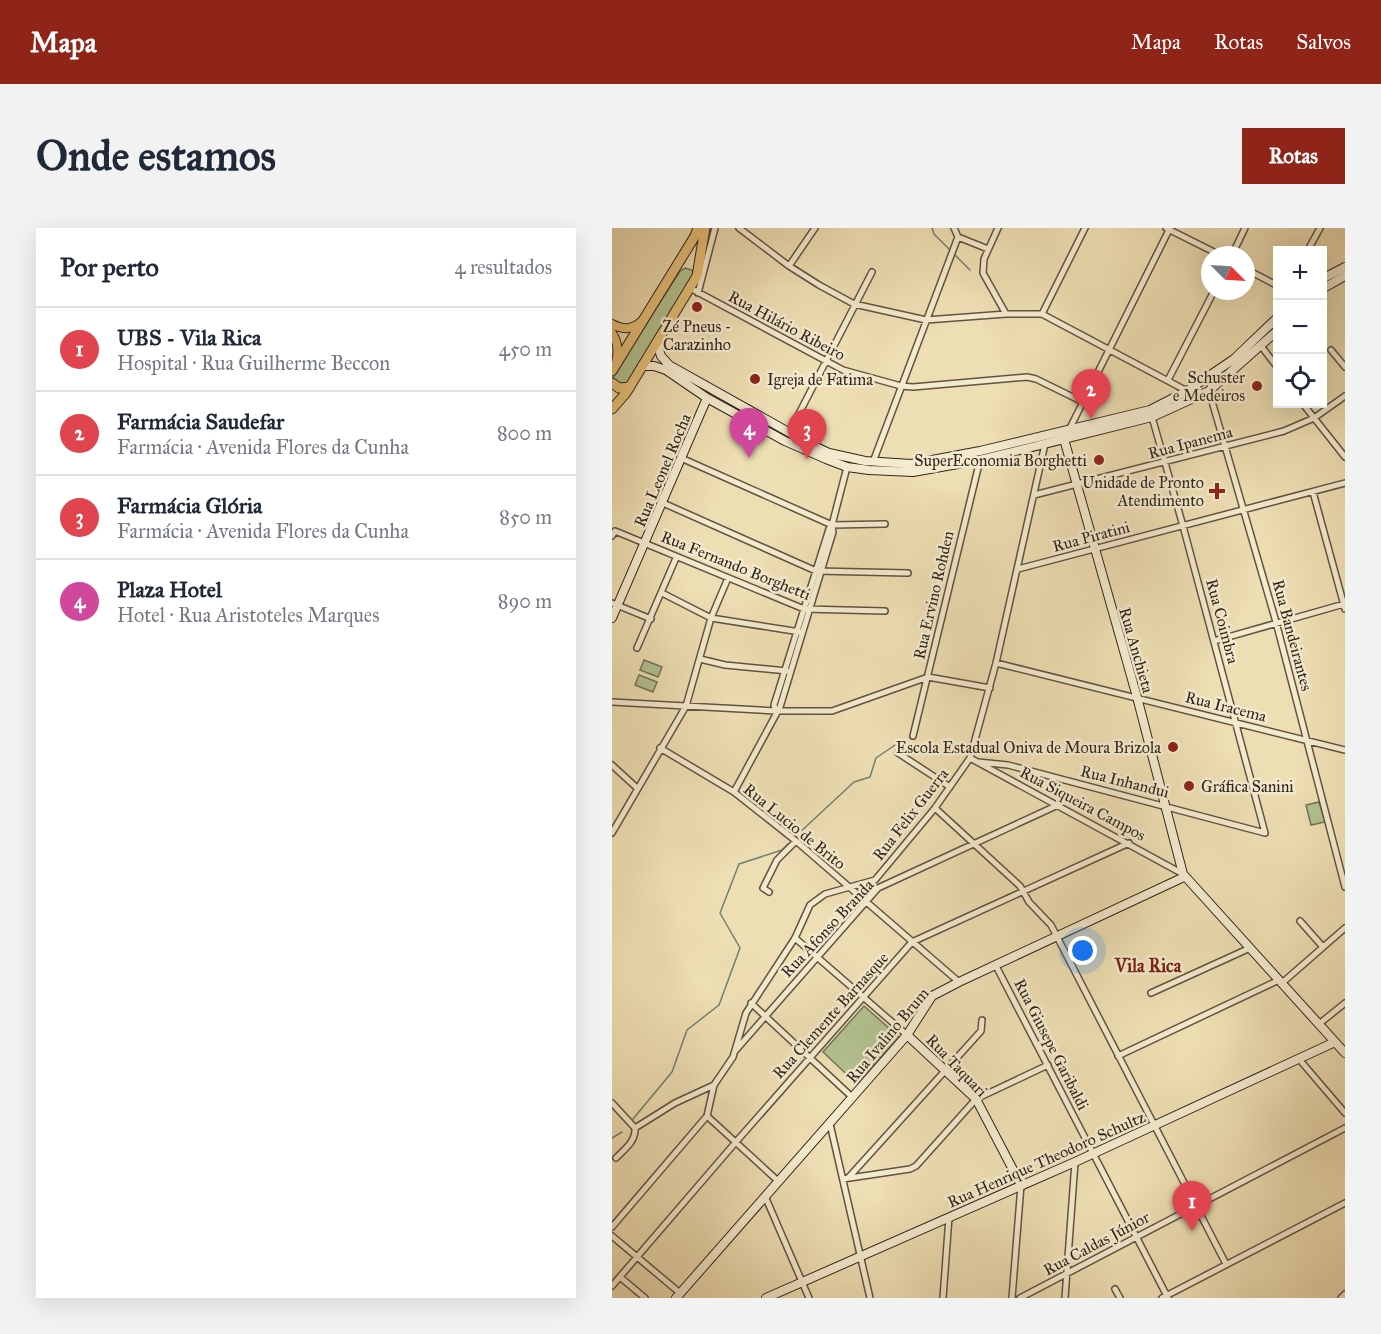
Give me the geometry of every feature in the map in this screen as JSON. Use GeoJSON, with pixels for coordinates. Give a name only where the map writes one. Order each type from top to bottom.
{"type":"FeatureCollection","features":[{"type":"Feature","properties":{"kind":"highway"},"geometry":{"type":"LineString","coordinates":[[614,368],[698,228]]}},
{"type":"Feature","properties":{"kind":"highway"},"geometry":{"type":"LineString","coordinates":[[612,409],[622,399],[657,343],[694,291],[705,228]]}},
{"type":"Feature","properties":{"kind":"highway"},"geometry":{"type":"LineString","coordinates":[[677,266],[691,266],[698,276]]}},
{"type":"Feature","properties":{"kind":"highway"},"geometry":{"type":"LineString","coordinates":[[612,382],[619,388],[630,387]]}},
{"type":"Feature","properties":{"kind":"main road"},"geometry":{"type":"LineString","coordinates":[[1327,277],[1345,267]]}},
{"type":"Feature","properties":{"kind":"main road"},"geometry":{"type":"LineString","coordinates":[[1327,287],[1345,276]]}},
{"type":"Feature","properties":{"kind":"main road"},"geometry":{"type":"LineString","coordinates":[[612,324],[623,329],[630,329],[645,319]]}},
{"type":"Feature","properties":{"kind":"main road"},"geometry":{"type":"LineString","coordinates":[[642,366],[654,366],[666,370],[707,398],[785,441],[847,467],[885,472],[913,472],[980,460],[1045,444],[1065,434],[1150,410],[1187,391],[1234,359],[1273,322]]}},
{"type":"Feature","properties":{"kind":"main road"},"geometry":{"type":"LineString","coordinates":[[612,333],[616,339],[618,351],[614,368]]}},
{"type":"Feature","properties":{"kind":"main road"},"geometry":{"type":"LineString","coordinates":[[657,343],[661,356],[669,365],[789,434],[829,453],[900,464],[924,462],[1152,417],[1209,391],[1273,335]]}},
{"type":"Feature","properties":{"kind":"main road","name":"Rua Leonel Rocha"},"geometry":{"type":"LineString","coordinates":[[612,618],[615,604],[663,503],[707,398],[705,391],[712,388]]}},
{"type":"Feature","properties":{"kind":"main road","name":"Rua Anchieta"},"geometry":{"type":"LineString","coordinates":[[1065,434],[1184,875]]}},
{"type":"Feature","properties":{"kind":"main road"},"geometry":{"type":"LineString","coordinates":[[847,467],[849,462],[869,461]]}},
{"type":"Feature","properties":{"kind":"main road"},"geometry":{"type":"LineString","coordinates":[[861,469],[871,468],[869,461]]}},
{"type":"Feature","properties":{"kind":"main road","name":"Rua Ivalino Brum"},"geometry":{"type":"LineString","coordinates":[[678,1296],[907,1035],[932,996],[1184,875]]}},
{"type":"Feature","properties":{"kind":"main road","name":"Rua Siqueira Campos"},"geometry":{"type":"LineString","coordinates":[[1184,875],[1345,1053]]}},
{"type":"Feature","properties":{"kind":"main road","name":"Rua Taquari"},"geometry":{"type":"LineString","coordinates":[[907,1035],[976,1099],[1021,1185]]}},
{"type":"Feature","properties":{"kind":"main road","name":"Rua Henrique Theodoro Schultz"},"geometry":{"type":"LineString","coordinates":[[766,1298],[1075,1162],[1335,1042]]}},
{"type":"Feature","properties":{"kind":"street"},"geometry":{"type":"LineString","coordinates":[[694,291],[715,228]]}},
{"type":"Feature","properties":{"kind":"street"},"geometry":{"type":"LineString","coordinates":[[739,228],[789,266],[854,304],[926,320],[1006,314],[1042,314],[1187,391]]}},
{"type":"Feature","properties":{"kind":"street"},"geometry":{"type":"LineString","coordinates":[[789,266],[815,228]]}},
{"type":"Feature","properties":{"kind":"street"},"geometry":{"type":"LineString","coordinates":[[954,228],[958,237],[988,249]]}},
{"type":"Feature","properties":{"kind":"street"},"geometry":{"type":"LineString","coordinates":[[998,228],[984,259],[983,273],[1006,314]]}},
{"type":"Feature","properties":{"kind":"street"},"geometry":{"type":"LineString","coordinates":[[1042,314],[1085,228]]}},
{"type":"Feature","properties":{"kind":"street"},"geometry":{"type":"LineString","coordinates":[[1236,246],[1245,228]]}},
{"type":"Feature","properties":{"kind":"street"},"geometry":{"type":"LineString","coordinates":[[1310,246],[1320,228]]}},
{"type":"Feature","properties":{"kind":"street"},"geometry":{"type":"LineString","coordinates":[[1065,434],[1169,229],[1202,246]]}},
{"type":"Feature","properties":{"kind":"street"},"geometry":{"type":"LineString","coordinates":[[869,461],[902,386],[958,237]]}},
{"type":"Feature","properties":{"kind":"street"},"geometry":{"type":"LineString","coordinates":[[789,434],[872,272]]}},
{"type":"Feature","properties":{"kind":"street"},"geometry":{"type":"LineString","coordinates":[[1255,274],[1273,283]]}},
{"type":"Feature","properties":{"kind":"street","name":"Rua Hilário Ribeiro"},"geometry":{"type":"LineString","coordinates":[[694,291],[843,370],[913,387],[1028,377],[1083,402]]}},
{"type":"Feature","properties":{"kind":"street"},"geometry":{"type":"LineString","coordinates":[[1168,380],[1209,300]]}},
{"type":"Feature","properties":{"kind":"street"},"geometry":{"type":"LineString","coordinates":[[1261,346],[1273,362]]}},
{"type":"Feature","properties":{"kind":"street"},"geometry":{"type":"LineString","coordinates":[[1331,350],[1345,367]]}},
{"type":"Feature","properties":{"kind":"street"},"geometry":{"type":"LineString","coordinates":[[1202,381],[1201,390],[1209,391]]}},
{"type":"Feature","properties":{"kind":"street","name":"Rua Bandeirantes"},"geometry":{"type":"LineString","coordinates":[[1202,381],[1211,385],[1209,391],[1276,622],[1345,887]]}},
{"type":"Feature","properties":{"kind":"street","name":"Rua Ipanema"},"geometry":{"type":"LineString","coordinates":[[1034,495],[1284,431],[1314,418],[1345,396]]}},
{"type":"Feature","properties":{"kind":"street"},"geometry":{"type":"LineString","coordinates":[[1307,408],[1345,457]]}},
{"type":"Feature","properties":{"kind":"street","name":"Rua Coimbra"},"geometry":{"type":"LineString","coordinates":[[1152,417],[1264,832]]}},
{"type":"Feature","properties":{"kind":"street","name":"Rua Felix Guerra"},"geometry":{"type":"LineString","coordinates":[[714,1085],[730,1062],[751,1003],[795,938],[810,905],[825,894],[875,880],[935,808],[970,758],[996,663],[1045,444]]}},
{"type":"Feature","properties":{"kind":"street"},"geometry":{"type":"LineString","coordinates":[[681,458],[832,525],[885,524]]}},
{"type":"Feature","properties":{"kind":"street","name":"Rua Ervino Rohden"},"geometry":{"type":"LineString","coordinates":[[913,736],[980,460]]}},
{"type":"Feature","properties":{"kind":"street"},"geometry":{"type":"LineString","coordinates":[[734,792],[780,707],[788,671],[818,572],[833,532],[832,525],[847,467]]}},
{"type":"Feature","properties":{"kind":"street","name":"Rua Piratini"},"geometry":{"type":"LineString","coordinates":[[1018,569],[1345,483]]}},
{"type":"Feature","properties":{"kind":"street"},"geometry":{"type":"LineString","coordinates":[[1214,641],[1276,622],[1344,607],[1342,583],[1313,492]]}},
{"type":"Feature","properties":{"kind":"street"},"geometry":{"type":"LineString","coordinates":[[663,503],[818,572],[908,573]]}},
{"type":"Feature","properties":{"kind":"street","name":"Rua Fernando Borghetti"},"geometry":{"type":"LineString","coordinates":[[614,534],[645,543],[676,558],[807,609],[885,611]]}},
{"type":"Feature","properties":{"kind":"street"},"geometry":{"type":"LineString","coordinates":[[637,648],[676,558]]}},
{"type":"Feature","properties":{"kind":"street"},"geometry":{"type":"LineString","coordinates":[[612,832],[686,706],[711,618],[728,578]]}},
{"type":"Feature","properties":{"kind":"street"},"geometry":{"type":"LineString","coordinates":[[662,593],[711,618],[800,632]]}},
{"type":"Feature","properties":{"kind":"street"},"geometry":{"type":"LineString","coordinates":[[615,604],[651,619]]}},
{"type":"Feature","properties":{"kind":"street"},"geometry":{"type":"LineString","coordinates":[[700,659],[725,665],[788,671]]}},
{"type":"Feature","properties":{"kind":"street","name":"Rua Iracema"},"geometry":{"type":"LineString","coordinates":[[996,663],[1345,750]]}},
{"type":"Feature","properties":{"kind":"street"},"geometry":{"type":"LineString","coordinates":[[612,702],[776,711],[832,711],[928,676],[990,688]]}},
{"type":"Feature","properties":{"kind":"street","name":"Rua Lucio de Brito"},"geometry":{"type":"LineString","coordinates":[[660,748],[734,792],[959,982]]}},
{"type":"Feature","properties":{"kind":"street"},"geometry":{"type":"LineString","coordinates":[[898,753],[950,787]]}},
{"type":"Feature","properties":{"kind":"street","name":"Rua Siqueira Campos"},"geometry":{"type":"LineString","coordinates":[[970,758],[1184,875]]}},
{"type":"Feature","properties":{"kind":"street","name":"Rua Inhandui"},"geometry":{"type":"LineString","coordinates":[[978,762],[1008,765],[1264,832]]}},
{"type":"Feature","properties":{"kind":"street"},"geometry":{"type":"LineString","coordinates":[[612,765],[637,788]]}},
{"type":"Feature","properties":{"kind":"street","name":"Rua Afonso Branda"},"geometry":{"type":"LineString","coordinates":[[734,1052],[878,888],[1058,805]]}},
{"type":"Feature","properties":{"kind":"street"},"geometry":{"type":"LineString","coordinates":[[935,808],[1020,886],[1029,902],[1050,926],[1226,1264]]}},
{"type":"Feature","properties":{"kind":"street"},"geometry":{"type":"LineString","coordinates":[[769,892],[763,888],[777,860],[796,842]]}},
{"type":"Feature","properties":{"kind":"street","name":"Rua Clemente Barnasque"},"geometry":{"type":"LineString","coordinates":[[612,1286],[912,942],[1129,843]]}},
{"type":"Feature","properties":{"kind":"street"},"geometry":{"type":"LineString","coordinates":[[1300,921],[1323,947]]}},
{"type":"Feature","properties":{"kind":"street"},"geometry":{"type":"LineString","coordinates":[[1118,1056],[1280,981],[1345,928]]}},
{"type":"Feature","properties":{"kind":"street","name":"Rua Taquari"},"geometry":{"type":"LineString","coordinates":[[795,938],[907,1035]]}},
{"type":"Feature","properties":{"kind":"street"},"geometry":{"type":"LineString","coordinates":[[1151,993],[1250,948]]}},
{"type":"Feature","properties":{"kind":"street","name":"Rua Giusepe Garibaldi"},"geometry":{"type":"LineString","coordinates":[[996,966],[1166,1297]]}},
{"type":"Feature","properties":{"kind":"street"},"geometry":{"type":"LineString","coordinates":[[751,1003],[852,1097]]}},
{"type":"Feature","properties":{"kind":"street"},"geometry":{"type":"LineString","coordinates":[[1319,1024],[1345,1003]]}},
{"type":"Feature","properties":{"kind":"street"},"geometry":{"type":"LineString","coordinates":[[846,1178],[981,1030],[982,1020]]}},
{"type":"Feature","properties":{"kind":"street"},"geometry":{"type":"LineString","coordinates":[[1299,1059],[1345,1113]]}},
{"type":"Feature","properties":{"kind":"street"},"geometry":{"type":"LineString","coordinates":[[846,1178],[910,1169],[916,1166],[976,1099],[1048,1065]]}},
{"type":"Feature","properties":{"kind":"street"},"geometry":{"type":"LineString","coordinates":[[612,1227],[707,1116],[714,1085]]}},
{"type":"Feature","properties":{"kind":"street"},"geometry":{"type":"LineString","coordinates":[[616,1158],[632,1140],[634,1128],[675,1103],[714,1085]]}},
{"type":"Feature","properties":{"kind":"street"},"geometry":{"type":"LineString","coordinates":[[612,1103],[634,1128]]}},
{"type":"Feature","properties":{"kind":"street"},"geometry":{"type":"LineString","coordinates":[[612,1117],[619,1112]]}},
{"type":"Feature","properties":{"kind":"street"},"geometry":{"type":"LineString","coordinates":[[707,1116],[778,1181]]}},
{"type":"Feature","properties":{"kind":"street"},"geometry":{"type":"LineString","coordinates":[[830,1124],[846,1178],[870,1298]]}},
{"type":"Feature","properties":{"kind":"street","name":"Rua Caldas Júnior"},"geometry":{"type":"LineString","coordinates":[[1020,1298],[1345,1128]]}},
{"type":"Feature","properties":{"kind":"street"},"geometry":{"type":"LineString","coordinates":[[1065,1298],[1075,1162]]}},
{"type":"Feature","properties":{"kind":"street"},"geometry":{"type":"LineString","coordinates":[[1012,1298],[1021,1185]]}},
{"type":"Feature","properties":{"kind":"street"},"geometry":{"type":"LineString","coordinates":[[765,1196],[809,1298]]}},
{"type":"Feature","properties":{"kind":"street"},"geometry":{"type":"LineString","coordinates":[[1166,1297],[1345,1203]]}},
{"type":"Feature","properties":{"kind":"street"},"geometry":{"type":"LineString","coordinates":[[943,1298],[949,1217]]}},
{"type":"Feature","properties":{"kind":"street"},"geometry":{"type":"LineString","coordinates":[[612,1236],[678,1296]]}},
{"type":"Feature","properties":{"kind":"street"},"geometry":{"type":"LineString","coordinates":[[620,1277],[645,1298]]}},
{"type":"Feature","properties":{"kind":"street"},"geometry":{"type":"LineString","coordinates":[[1115,1289],[1120,1298]]}},
{"type":"Feature","properties":{"kind":"street"},"geometry":{"type":"LineString","coordinates":[[1341,1298],[1345,1294]]}},
{"type":"Feature","properties":{"kind":"green space"},"geometry":{"type":"Polygon","coordinates":[[[685,268],[692,270],[694,276],[629,381],[622,386],[613,380],[614,374],[680,271],[685,268]]]}},
{"type":"Feature","properties":{"kind":"green space"},"geometry":{"type":"Polygon","coordinates":[[[644,660],[662,667],[658,677],[640,670],[644,660]]]}},
{"type":"Feature","properties":{"kind":"green space"},"geometry":{"type":"Polygon","coordinates":[[[639,675],[657,682],[653,692],[635,685],[639,675]]]}},
{"type":"Feature","properties":{"kind":"green space"},"geometry":{"type":"Polygon","coordinates":[[[1319,802],[1325,822],[1311,825],[1306,805],[1319,802]]]}},
{"type":"Feature","properties":{"kind":"green space"},"geometry":{"type":"Polygon","coordinates":[[[864,1006],[899,1037],[857,1084],[823,1052],[864,1006]]]}},
{"type":"Feature","properties":{"kind":"waterway"},"geometry":{"type":"LineString","coordinates":[[932,228],[934,234],[950,250]]}},
{"type":"Feature","properties":{"kind":"waterway"},"geometry":{"type":"LineString","coordinates":[[953,253],[970,270]]}},
{"type":"Feature","properties":{"kind":"waterway"},"geometry":{"type":"LineString","coordinates":[[798,834],[854,782],[870,777],[876,758],[895,745]]}},
{"type":"Feature","properties":{"kind":"waterway"},"geometry":{"type":"LineString","coordinates":[[633,1119],[672,1072],[687,1030],[719,1005],[740,948],[720,913],[739,864],[782,850],[788,844]]}},
{"type":"Feature","properties":{"kind":"waterway"},"geometry":{"type":"LineString","coordinates":[[612,1138],[622,1132]]}},
{"type":"Feature","properties":{"kind":"place","name":"Zé Pneus - Carazinho"},"geometry":{"type":"Point","coordinates":[697,307]}},
{"type":"Feature","properties":{"kind":"place","name":"Igreja de Fatima"},"geometry":{"type":"Point","coordinates":[755,379]}},
{"type":"Feature","properties":{"kind":"place","name":"Schuster e Medeiros"},"geometry":{"type":"Point","coordinates":[1257,386]}},
{"type":"Feature","properties":{"kind":"place","name":"Farmácia Saudefar"},"geometry":{"type":"Point","coordinates":[1091,419]}},
{"type":"Feature","properties":{"kind":"place","name":"Plaza Hotel"},"geometry":{"type":"Point","coordinates":[749,458]}},
{"type":"Feature","properties":{"kind":"place","name":"Farmácia Glória"},"geometry":{"type":"Point","coordinates":[807,459]}},
{"type":"Feature","properties":{"kind":"place","name":"SuperEconomia Borghetti"},"geometry":{"type":"Point","coordinates":[1099,460]}},
{"type":"Feature","properties":{"kind":"place","name":"Unidade de Pronto Atendimento"},"geometry":{"type":"Point","coordinates":[1217,491]}},
{"type":"Feature","properties":{"kind":"place","name":"Escola Estadual Oniva de Moura Brizola"},"geometry":{"type":"Point","coordinates":[1173,747]}},
{"type":"Feature","properties":{"kind":"place","name":"Gráfica Sanini"},"geometry":{"type":"Point","coordinates":[1189,786]}},
{"type":"Feature","properties":{"kind":"place","name":"UBS - Vila Rica"},"geometry":{"type":"Point","coordinates":[1192,1231]}},
{"type":"Feature","properties":{"kind":"district","name":"Vila Rica"},"geometry":{"type":"Point","coordinates":[1148,966]}}]}
